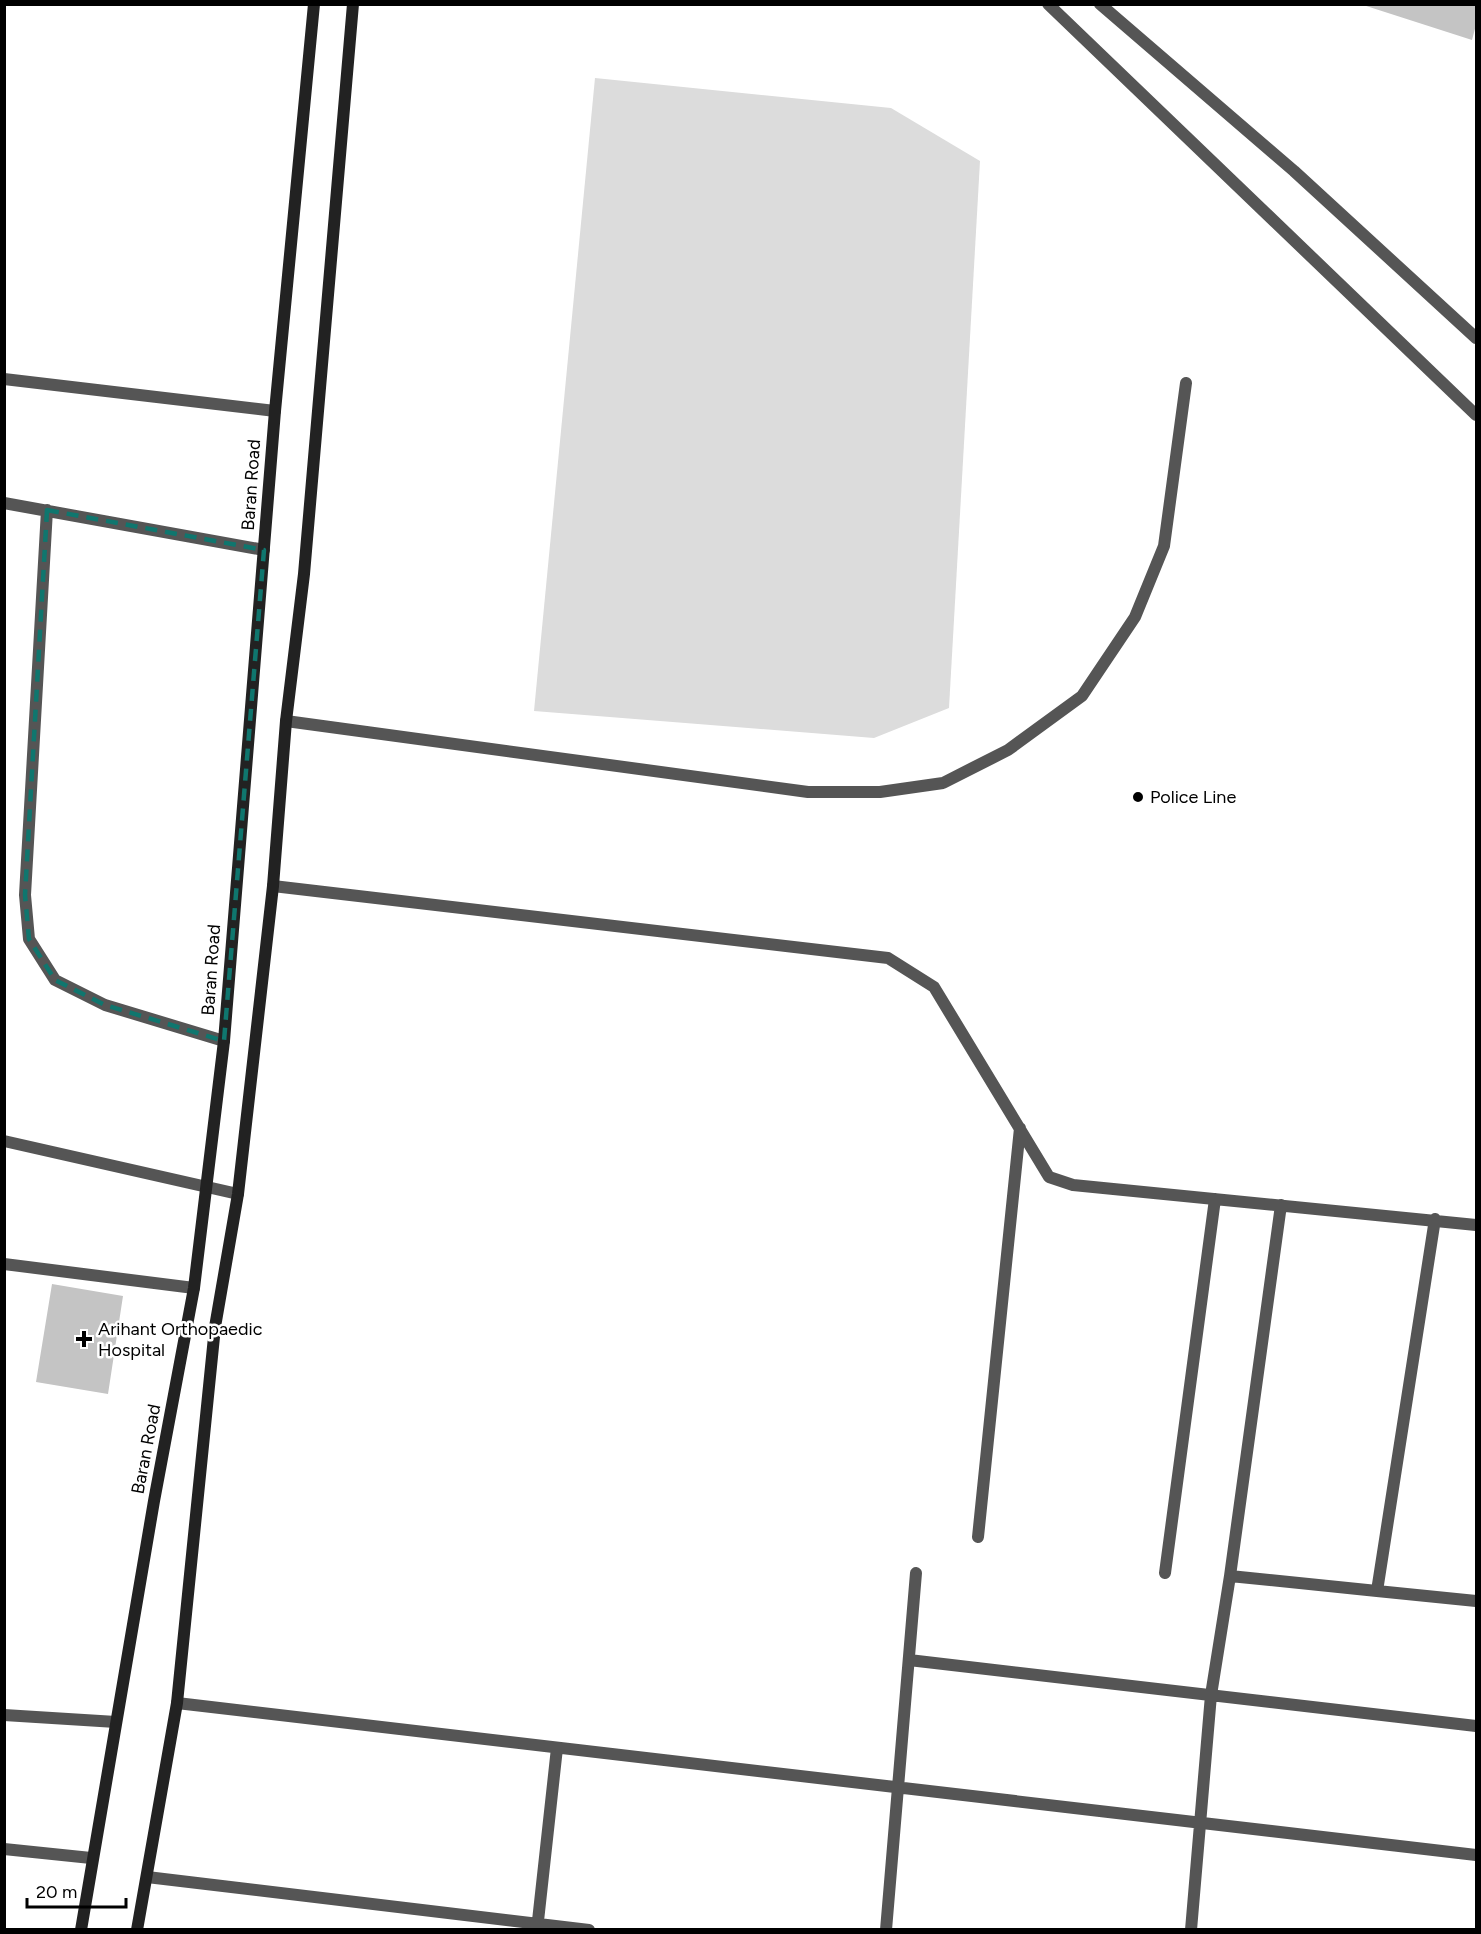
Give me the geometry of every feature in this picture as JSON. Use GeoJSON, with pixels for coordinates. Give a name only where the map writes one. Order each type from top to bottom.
{"type":"FeatureCollection","features":[{"type":"Feature","properties":{"kind":"main road","name":"Baran Road"},"geometry":{"type":"LineString","coordinates":[[81,1929],[91,1858],[194,1288],[224,1041],[274,411],[314,4]]}},
{"type":"Feature","properties":{"kind":"main road"},"geometry":{"type":"LineString","coordinates":[[137,1929],[177,1703],[215,1328],[238,1194],[273,886],[286,721],[304,573],[353,4]]}},
{"type":"Feature","properties":{"kind":"street"},"geometry":{"type":"LineString","coordinates":[[1048,4],[1058,9],[1476,416]]}},
{"type":"Feature","properties":{"kind":"street"},"geometry":{"type":"LineString","coordinates":[[1100,4],[1294,171],[1476,338]]}},
{"type":"Feature","properties":{"kind":"street"},"geometry":{"type":"LineString","coordinates":[[4,379],[274,411]]}},
{"type":"Feature","properties":{"kind":"street"},"geometry":{"type":"LineString","coordinates":[[286,721],[808,792],[880,792],[943,783],[1008,750],[1082,696],[1135,617],[1164,546],[1186,383]]}},
{"type":"Feature","properties":{"kind":"street"},"geometry":{"type":"LineString","coordinates":[[4,503],[264,550]]}},
{"type":"Feature","properties":{"kind":"street"},"geometry":{"type":"LineString","coordinates":[[47,510],[25,896],[29,939],[55,980],[105,1005],[224,1041]]}},
{"type":"Feature","properties":{"kind":"street"},"geometry":{"type":"LineString","coordinates":[[273,886],[888,958],[934,987],[1049,1177],[1073,1185],[1434,1219],[1476,1225]]}},
{"type":"Feature","properties":{"kind":"street"},"geometry":{"type":"LineString","coordinates":[[978,1537],[1020,1128]]}},
{"type":"Feature","properties":{"kind":"street"},"geometry":{"type":"LineString","coordinates":[[4,1141],[238,1194]]}},
{"type":"Feature","properties":{"kind":"street"},"geometry":{"type":"LineString","coordinates":[[1165,1573],[1215,1199]]}},
{"type":"Feature","properties":{"kind":"street"},"geometry":{"type":"LineString","coordinates":[[1191,1929],[1211,1695],[1230,1576],[1281,1205]]}},
{"type":"Feature","properties":{"kind":"street"},"geometry":{"type":"LineString","coordinates":[[1377,1591],[1434,1219]]}},
{"type":"Feature","properties":{"kind":"street"},"geometry":{"type":"LineString","coordinates":[[4,1264],[194,1288]]}},
{"type":"Feature","properties":{"kind":"street"},"geometry":{"type":"LineString","coordinates":[[886,1929],[916,1573]]}},
{"type":"Feature","properties":{"kind":"street"},"geometry":{"type":"LineString","coordinates":[[1230,1576],[1476,1601]]}},
{"type":"Feature","properties":{"kind":"street"},"geometry":{"type":"LineString","coordinates":[[909,1660],[1476,1726]]}},
{"type":"Feature","properties":{"kind":"street"},"geometry":{"type":"LineString","coordinates":[[177,1703],[1476,1855]]}},
{"type":"Feature","properties":{"kind":"street"},"geometry":{"type":"LineString","coordinates":[[4,1715],[117,1722]]}},
{"type":"Feature","properties":{"kind":"street"},"geometry":{"type":"LineString","coordinates":[[537,1927],[557,1748]]}},
{"type":"Feature","properties":{"kind":"street"},"geometry":{"type":"LineString","coordinates":[[4,1849],[91,1858]]}},
{"type":"Feature","properties":{"kind":"street"},"geometry":{"type":"LineString","coordinates":[[147,1877],[537,1927],[589,1929]]}},
{"type":"Feature","properties":{"kind":"highlighted area"},"geometry":{"type":"Polygon","coordinates":[[[47,510],[264,550],[224,1041],[105,1005],[55,980],[29,939],[25,895],[47,510]]]}},
{"type":"Feature","properties":{"kind":"shaded area"},"geometry":{"type":"Polygon","coordinates":[[[595,78],[891,108],[980,161],[949,708],[874,738],[534,711],[595,78]]]}},
{"type":"Feature","properties":{"kind":"building"},"geometry":{"type":"Polygon","coordinates":[[[1360,4],[1476,4],[1476,25],[1472,40],[1360,4]]]}},
{"type":"Feature","properties":{"kind":"building"},"geometry":{"type":"Polygon","coordinates":[[[52,1284],[123,1296],[108,1394],[36,1382],[52,1284]]]}},
{"type":"Feature","properties":{"kind":"place","name":"Police Line"},"geometry":{"type":"Point","coordinates":[1138,797]}},
{"type":"Feature","properties":{"kind":"place","name":"Arihant Orthopaedic Hospital"},"geometry":{"type":"Point","coordinates":[84,1339]}}]}
